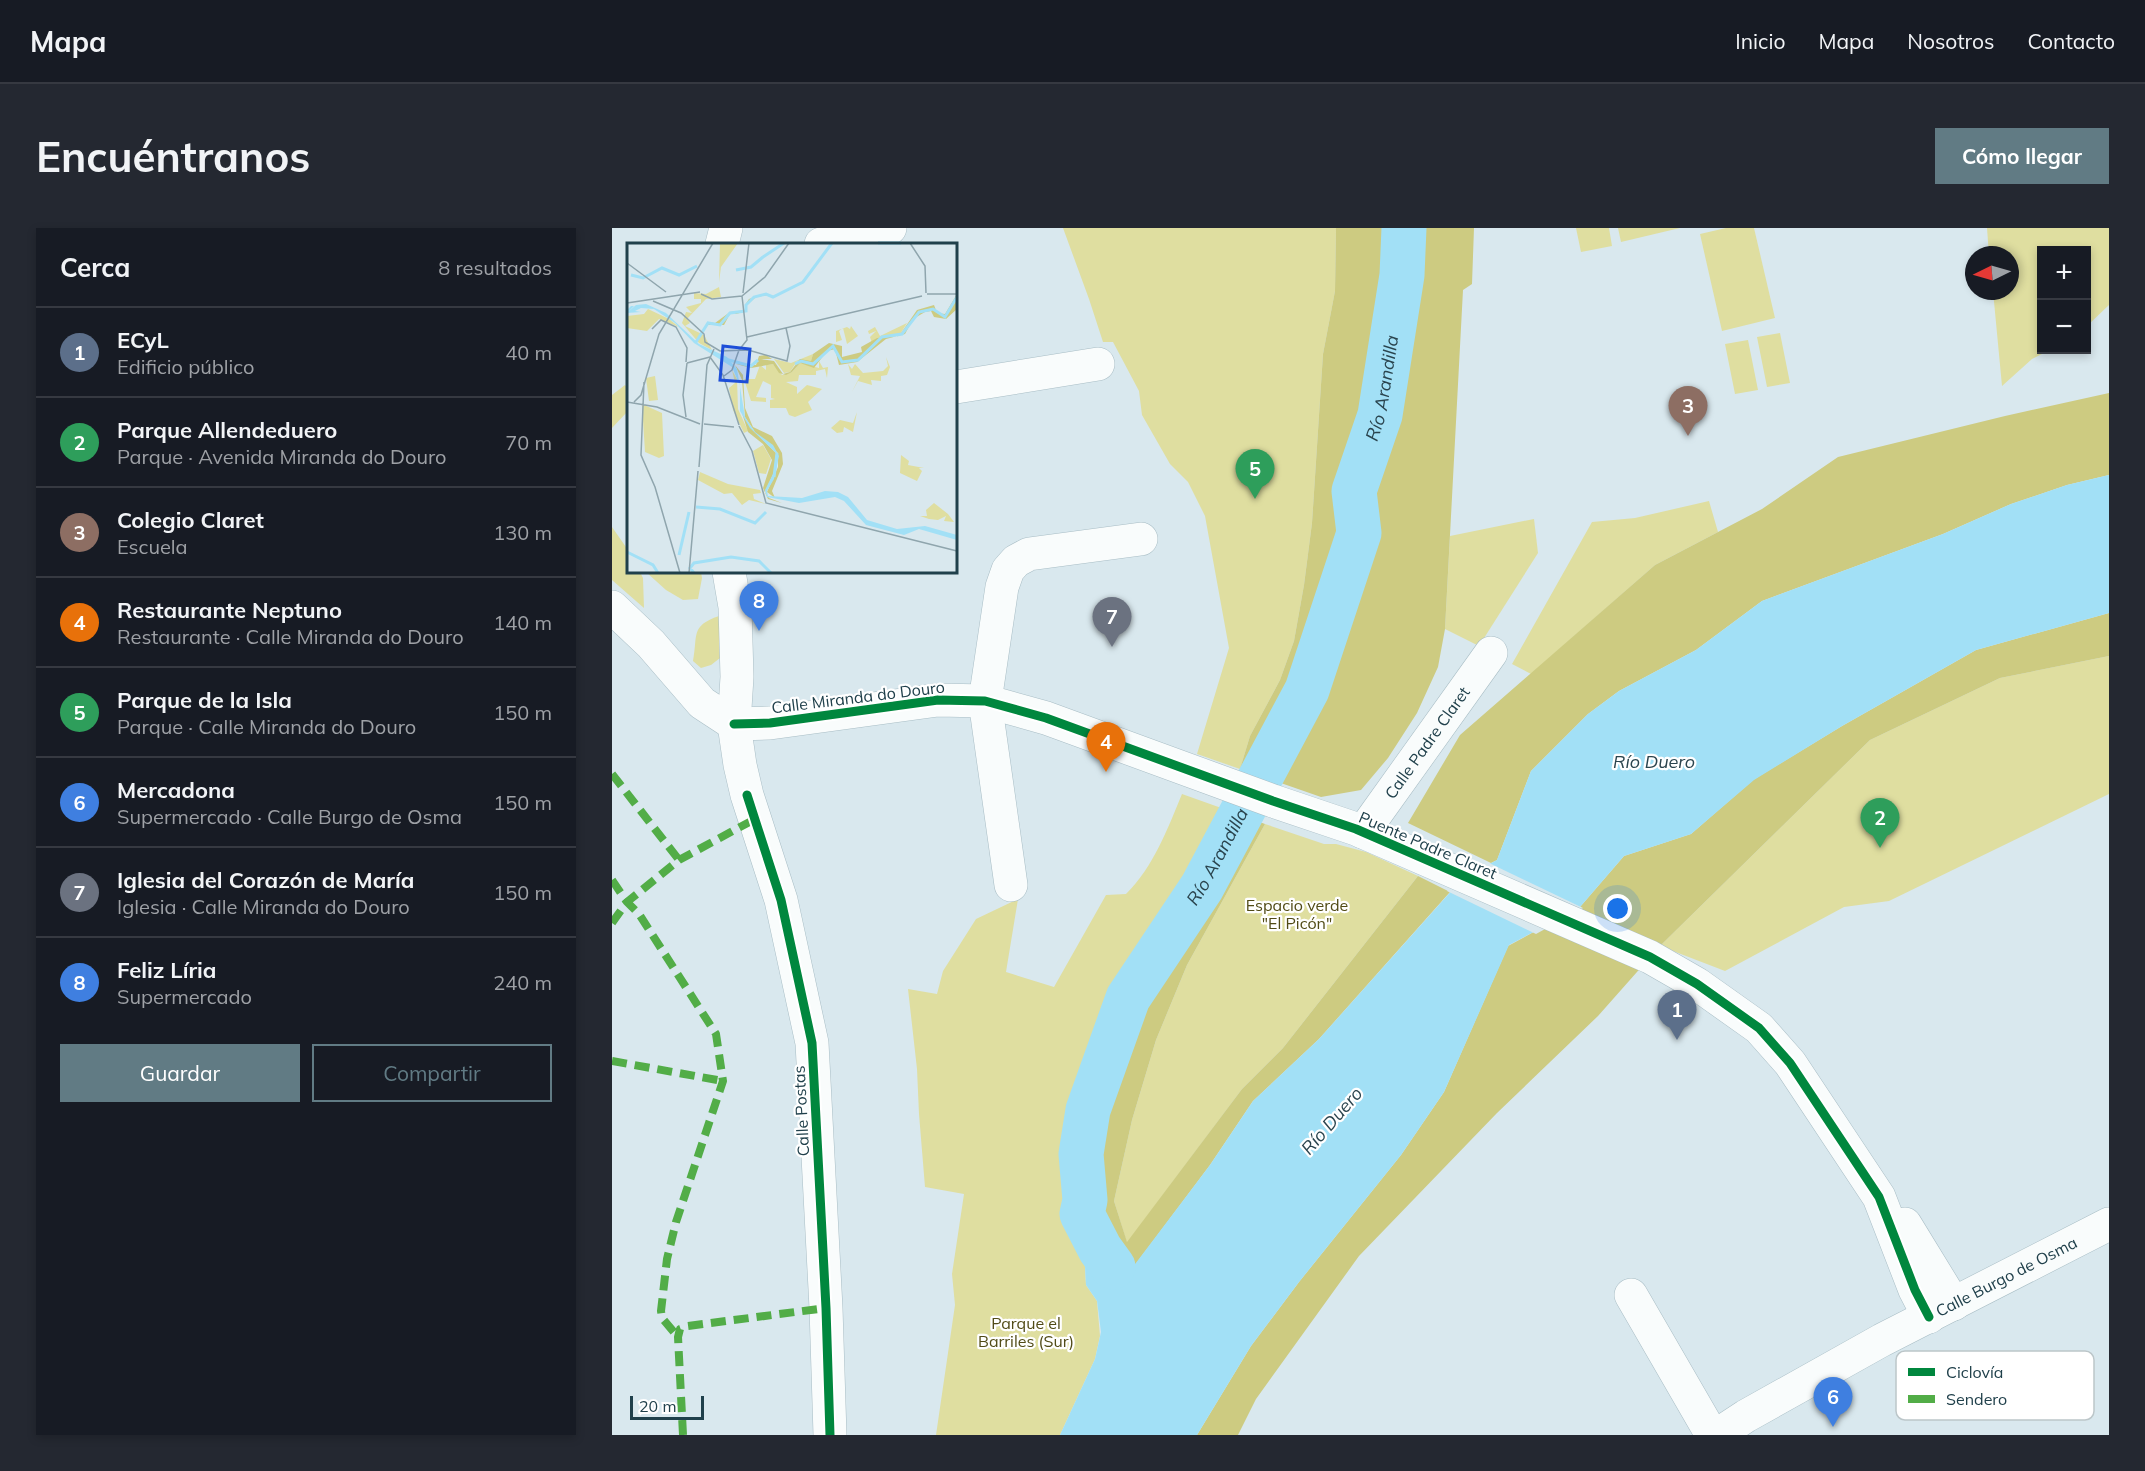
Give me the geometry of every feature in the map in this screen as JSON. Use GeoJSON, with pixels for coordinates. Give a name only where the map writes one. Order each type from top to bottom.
{"type":"FeatureCollection","features":[{"type":"Feature","properties":{"kind":"street"},"geometry":{"type":"LineString","coordinates":[[722,243],[726,228]]}},
{"type":"Feature","properties":{"kind":"street"},"geometry":{"type":"LineString","coordinates":[[825,243],[890,228]]}},
{"type":"Feature","properties":{"kind":"street"},"geometry":{"type":"LineString","coordinates":[[957,387],[1098,364]]}},
{"type":"Feature","properties":{"kind":"street"},"geometry":{"type":"LineString","coordinates":[[1011,885],[986,701],[1002,587],[1008,570],[1016,561],[1029,555],[1141,538]]}},
{"type":"Feature","properties":{"kind":"street","name":"Calle Postas"},"geometry":{"type":"LineString","coordinates":[[729,573],[735,618],[737,677],[734,724],[747,795],[781,900],[812,1043],[826,1308],[830,1435]]}},
{"type":"Feature","properties":{"kind":"street"},"geometry":{"type":"LineString","coordinates":[[612,607],[651,644],[702,703],[734,724]]}},
{"type":"Feature","properties":{"kind":"street","name":"Calle Padre Claret"},"geometry":{"type":"LineString","coordinates":[[1363,832],[1491,653]]}},
{"type":"Feature","properties":{"kind":"street","name":"Calle Miranda do Douro"},"geometry":{"type":"LineString","coordinates":[[734,724],[770,723],[938,700],[986,701],[1046,718],[1190,771]]}},
{"type":"Feature","properties":{"kind":"street","name":"Puente Padre Claret"},"geometry":{"type":"LineString","coordinates":[[1190,771],[1363,832],[1650,957],[1697,984],[1760,1028],[1790,1063],[1879,1197],[1915,1290],[1942,1311]]}},
{"type":"Feature","properties":{"kind":"street","name":"Calle Burgo de Osma"},"geometry":{"type":"LineString","coordinates":[[1714,1435],[1750,1425],[1872,1345],[2109,1224]]}},
{"type":"Feature","properties":{"kind":"street"},"geometry":{"type":"LineString","coordinates":[[1631,1294],[1714,1435]]}},
{"type":"Feature","properties":{"kind":"green space"},"geometry":{"type":"Polygon","coordinates":[[[1063,228],[1336,228],[1335,291],[1323,354],[1312,523],[1304,585],[1294,641],[1280,680],[1250,736],[1240,769],[1197,754],[1229,648],[1205,516],[1188,482],[1170,464],[1142,415],[1139,391],[1113,342],[1103,342],[1063,228]]]}},
{"type":"Feature","properties":{"kind":"green space"},"geometry":{"type":"Polygon","coordinates":[[[1576,228],[1609,228],[1612,246],[1581,252],[1576,228]]]}},
{"type":"Feature","properties":{"kind":"green space"},"geometry":{"type":"Polygon","coordinates":[[[1618,228],[1680,228],[1621,242],[1618,228]]]}},
{"type":"Feature","properties":{"kind":"green space"},"geometry":{"type":"Polygon","coordinates":[[[1726,228],[1754,228],[1775,318],[1722,331],[1700,234],[1726,228]]]}},
{"type":"Feature","properties":{"kind":"green space"},"geometry":{"type":"Polygon","coordinates":[[[1987,228],[2109,228],[2109,305],[2091,322],[2091,246],[2037,246],[2037,354],[2042,354],[2032,359],[2002,386],[1994,300],[2019,300],[2019,246],[1988,246],[1987,228]]]}},
{"type":"Feature","properties":{"kind":"green space"},"geometry":{"type":"Polygon","coordinates":[[[1780,333],[1790,383],[1767,387],[1757,337],[1780,333]]]}},
{"type":"Feature","properties":{"kind":"green space"},"geometry":{"type":"Polygon","coordinates":[[[1748,340],[1758,390],[1735,394],[1725,344],[1748,340]]]}},
{"type":"Feature","properties":{"kind":"green space"},"geometry":{"type":"Polygon","coordinates":[[[625,385],[627,388],[627,412],[612,428],[612,395],[625,385]]]}},
{"type":"Feature","properties":{"kind":"green space"},"geometry":{"type":"Polygon","coordinates":[[[1709,501],[1718,532],[1655,565],[1531,674],[1512,664],[1592,522],[1635,518],[1709,501]]]}},
{"type":"Feature","properties":{"kind":"green space"},"geometry":{"type":"Polygon","coordinates":[[[1534,519],[1538,553],[1479,646],[1445,629],[1450,536],[1534,519]]]}},
{"type":"Feature","properties":{"kind":"green space"},"geometry":{"type":"Polygon","coordinates":[[[612,527],[627,549],[627,573],[640,573],[643,578],[644,608],[612,580],[612,527]]]}},
{"type":"Feature","properties":{"kind":"green space"},"geometry":{"type":"Polygon","coordinates":[[[647,573],[701,573],[698,599],[683,600],[666,590],[647,573]]]}},
{"type":"Feature","properties":{"kind":"green space"},"geometry":{"type":"Polygon","coordinates":[[[719,616],[720,658],[711,665],[701,668],[693,661],[697,632],[703,624],[719,616]]]}},
{"type":"Feature","properties":{"kind":"green space"},"geometry":{"type":"Polygon","coordinates":[[[2109,656],[2109,794],[1889,901],[1844,907],[1725,971],[1660,946],[1870,740],[2000,678],[2109,656]]]}},
{"type":"Feature","properties":{"kind":"green space","name":"Parque el Barriles (Sur)"},"geometry":{"type":"Polygon","coordinates":[[[1182,794],[1241,815],[1192,903],[1132,992],[1091,1101],[1084,1135],[1082,1214],[1086,1285],[1097,1301],[1100,1336],[1095,1359],[1060,1435],[936,1435],[955,1305],[952,1274],[964,1194],[925,1187],[917,1069],[908,989],[937,994],[943,971],[976,919],[1018,899],[1006,972],[1054,987],[1106,895],[1126,894],[1152,860],[1182,794]]]}},
{"type":"Feature","properties":{"kind":"green space","name":"Espacio verde \"El Picón\""},"geometry":{"type":"Polygon","coordinates":[[[1265,824],[1324,844],[1336,844],[1366,852],[1418,876],[1283,1048],[1242,1089],[1127,1243],[1114,1201],[1132,1120],[1156,1040],[1187,965],[1265,824]]]}},
{"type":"Feature","properties":{"kind":"shaded area"},"geometry":{"type":"Polygon","coordinates":[[[1336,228],[1474,228],[1472,284],[1463,290],[1445,629],[1438,667],[1417,713],[1388,758],[1361,790],[1321,797],[1240,769],[1250,736],[1280,680],[1294,641],[1304,585],[1312,523],[1323,354],[1335,291],[1336,228]]]}},
{"type":"Feature","properties":{"kind":"shaded area"},"geometry":{"type":"Polygon","coordinates":[[[2109,393],[2109,475],[2067,485],[2011,504],[1943,534],[1762,601],[1696,650],[1619,691],[1588,714],[1531,771],[1497,860],[1491,863],[1408,823],[1460,735],[1655,565],[1762,509],[1838,457],[2109,393]]]}},
{"type":"Feature","properties":{"kind":"shaded area"},"geometry":{"type":"Polygon","coordinates":[[[2109,613],[2109,656],[2000,678],[1870,740],[1660,946],[1598,1016],[1497,1113],[1359,1256],[1256,1399],[1238,1435],[1197,1435],[1251,1346],[1401,1155],[1444,1092],[1508,946],[1580,907],[1624,856],[1691,834],[1753,780],[1842,726],[1976,650],[2109,613]]]}},
{"type":"Feature","properties":{"kind":"shaded area"},"geometry":{"type":"Polygon","coordinates":[[[1241,815],[1265,824],[1187,965],[1156,1040],[1132,1120],[1114,1201],[1127,1242],[1242,1089],[1283,1048],[1418,876],[1450,892],[1319,1039],[1253,1101],[1210,1165],[1123,1281],[1093,1218],[1082,1214],[1085,1200],[1081,1154],[1088,1110],[1128,998],[1202,887],[1241,815]]]}},
{"type":"Feature","properties":{"kind":"water","name":"Río Duero"},"geometry":{"type":"Polygon","coordinates":[[[2109,475],[2109,613],[1976,650],[1842,726],[1754,780],[1691,834],[1624,856],[1580,907],[1509,945],[1444,1092],[1401,1155],[1251,1346],[1197,1435],[1060,1435],[1095,1359],[1101,1332],[1097,1301],[1086,1285],[1082,1214],[1093,1217],[1123,1280],[1210,1165],[1253,1101],[1319,1039],[1463,878],[1497,860],[1531,771],[1588,714],[1619,691],[1696,650],[1762,601],[1943,534],[2011,504],[2067,485],[2109,475]]]}},
{"type":"Feature","properties":{"kind":"pier"},"geometry":{"type":"Polygon","coordinates":[[[1487,862],[1583,908],[1536,934],[1447,891],[1461,876],[1487,862]]]}},
{"type":"Feature","properties":{"kind":"waterway","name":"Río Arandilla"},"geometry":{"type":"LineString","coordinates":[[1113,1267],[1100,1249],[1082,1214],[1085,1200],[1081,1154],[1088,1110],[1128,998],[1202,887],[1307,690],[1359,533],[1354,491],[1380,415],[1402,275],[1404,228]]}},
{"type":"Feature","properties":{"kind":"marked path"},"geometry":{"type":"LineString","coordinates":[[612,774],[679,860]]}},
{"type":"Feature","properties":{"kind":"marked path"},"geometry":{"type":"LineString","coordinates":[[612,923],[627,902],[679,860],[755,819]]}},
{"type":"Feature","properties":{"kind":"marked path"},"geometry":{"type":"LineString","coordinates":[[612,880],[627,902],[639,914],[716,1034],[723,1081],[676,1222],[667,1259],[661,1311],[662,1318],[678,1337]]}},
{"type":"Feature","properties":{"kind":"marked path"},"geometry":{"type":"LineString","coordinates":[[612,1061],[723,1081]]}},
{"type":"Feature","properties":{"kind":"marked path"},"geometry":{"type":"LineString","coordinates":[[683,1435],[678,1337],[680,1329],[688,1326],[826,1308]]}},
{"type":"Feature","properties":{"kind":"cycle path"},"geometry":{"type":"LineString","coordinates":[[734,724],[770,723],[938,700],[985,701],[1046,718],[1356,829],[1650,957],[1697,984],[1759,1028],[1790,1063],[1879,1197],[1915,1290],[1929,1317]]}},
{"type":"Feature","properties":{"kind":"cycle path"},"geometry":{"type":"LineString","coordinates":[[747,795],[781,900],[812,1043],[826,1308],[830,1435]]}},
{"type":"Feature","properties":{"kind":"place","name":"Colegio Claret"},"geometry":{"type":"Point","coordinates":[1688,436]}},
{"type":"Feature","properties":{"kind":"place","name":"Parque de la Isla"},"geometry":{"type":"Point","coordinates":[1255,499]}},
{"type":"Feature","properties":{"kind":"place","name":"Feliz Líria"},"geometry":{"type":"Point","coordinates":[759,631]}},
{"type":"Feature","properties":{"kind":"place","name":"Iglesia del Corazón de María"},"geometry":{"type":"Point","coordinates":[1112,647]}},
{"type":"Feature","properties":{"kind":"place","name":"Restaurante Neptuno"},"geometry":{"type":"Point","coordinates":[1106,772]}},
{"type":"Feature","properties":{"kind":"place","name":"Parque Allendeduero"},"geometry":{"type":"Point","coordinates":[1880,848]}},
{"type":"Feature","properties":{"kind":"place","name":"ECyL"},"geometry":{"type":"Point","coordinates":[1677,1040]}},
{"type":"Feature","properties":{"kind":"place","name":"Mercadona"},"geometry":{"type":"Point","coordinates":[1833,1427]}}]}
